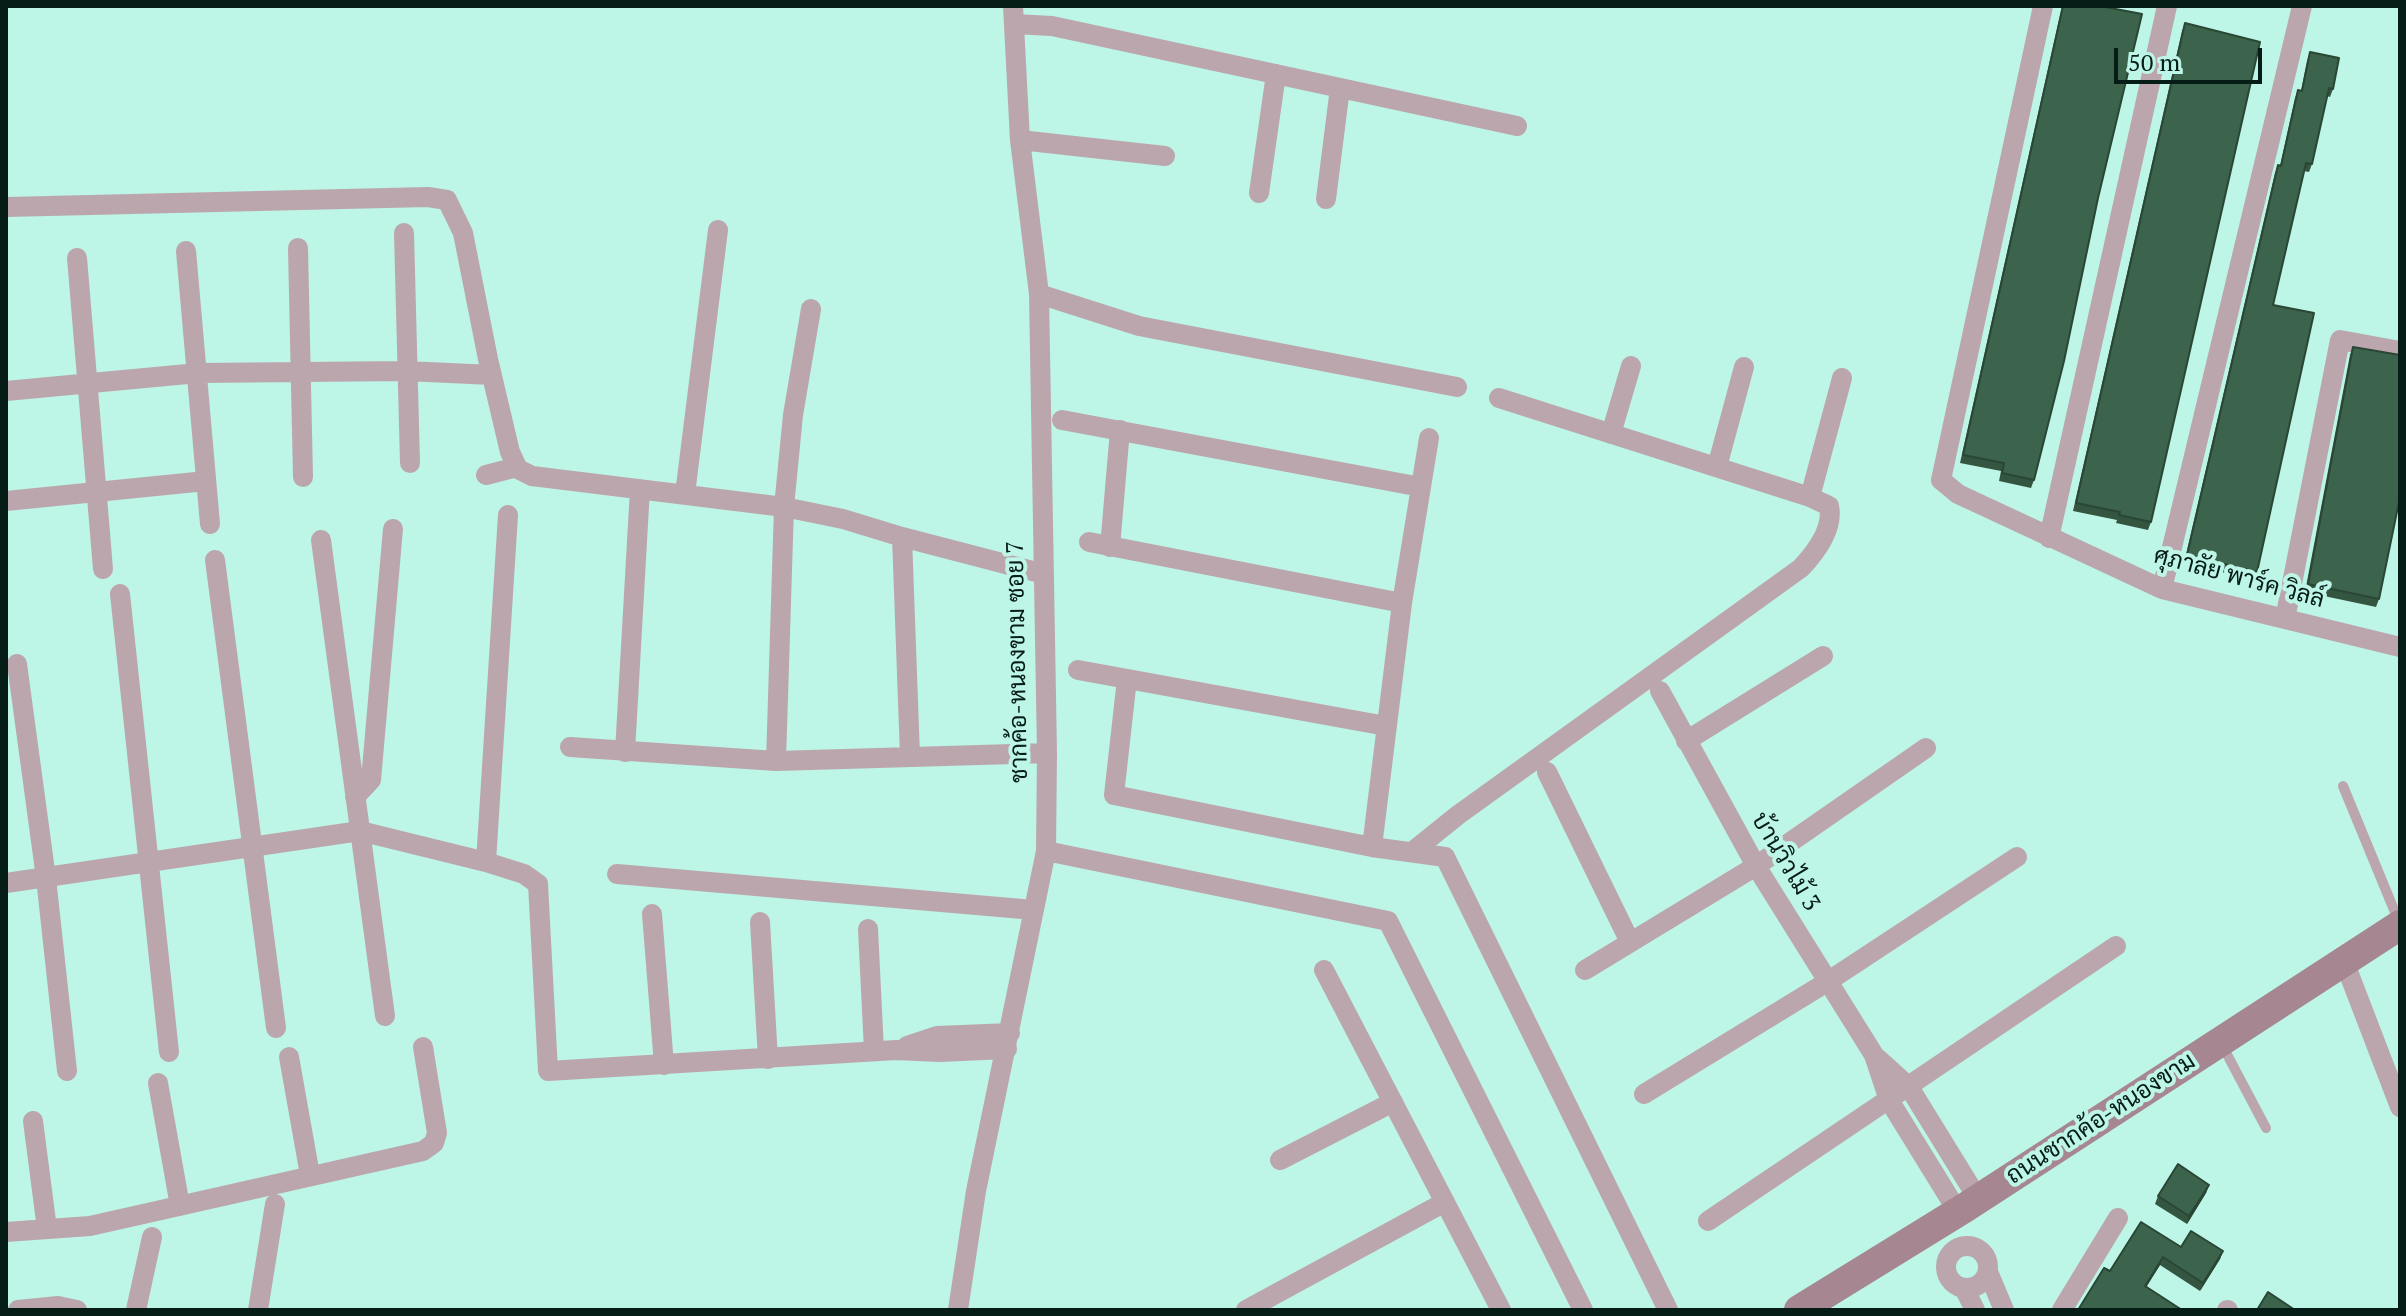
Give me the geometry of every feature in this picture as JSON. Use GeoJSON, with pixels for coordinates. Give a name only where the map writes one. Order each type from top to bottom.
{"type":"FeatureCollection","features":[{"type":"Feature","properties":{"kind":"street","name":"ศุภาลัย พาร์ค วิลล์"},"geometry":{"type":"LineString","coordinates":[[2043,6],[1941,480],[1958,494],[2162,589],[2400,647]]}},
{"type":"Feature","properties":{"kind":"street"},"geometry":{"type":"LineString","coordinates":[[2049,538],[2167,6]]}},
{"type":"Feature","properties":{"kind":"street"},"geometry":{"type":"LineString","coordinates":[[2162,589],[2302,6]]}},
{"type":"Feature","properties":{"kind":"street"},"geometry":{"type":"LineString","coordinates":[[1014,15],[1052,26],[1517,126]]}},
{"type":"Feature","properties":{"kind":"street","name":"ชากค้อ-หนองขาม ซอย 7"},"geometry":{"type":"LineString","coordinates":[[958,1310],[976,1191],[1046,851],[1039,294],[1020,140],[1014,15]]}},
{"type":"Feature","properties":{"kind":"street"},"geometry":{"type":"LineString","coordinates":[[1259,193],[1276,74]]}},
{"type":"Feature","properties":{"kind":"street"},"geometry":{"type":"LineString","coordinates":[[1326,199],[1340,88]]}},
{"type":"Feature","properties":{"kind":"street"},"geometry":{"type":"LineString","coordinates":[[1020,140],[1165,156]]}},
{"type":"Feature","properties":{"kind":"street"},"geometry":{"type":"LineString","coordinates":[[6,207],[428,197],[447,200],[463,233],[490,367],[510,452],[517,467],[532,476],[784,507],[843,519],[1044,574]]}},
{"type":"Feature","properties":{"kind":"street"},"geometry":{"type":"LineString","coordinates":[[685,494],[718,230]]}},
{"type":"Feature","properties":{"kind":"street"},"geometry":{"type":"LineString","coordinates":[[404,233],[410,463]]}},
{"type":"Feature","properties":{"kind":"street"},"geometry":{"type":"LineString","coordinates":[[298,248],[303,477]]}},
{"type":"Feature","properties":{"kind":"street"},"geometry":{"type":"LineString","coordinates":[[186,251],[210,524]]}},
{"type":"Feature","properties":{"kind":"street"},"geometry":{"type":"LineString","coordinates":[[77,258],[103,569]]}},
{"type":"Feature","properties":{"kind":"street"},"geometry":{"type":"LineString","coordinates":[[1039,294],[1139,326],[1457,387]]}},
{"type":"Feature","properties":{"kind":"street"},"geometry":{"type":"LineString","coordinates":[[776,761],[784,507],[793,415],[811,309]]}},
{"type":"Feature","properties":{"kind":"street"},"geometry":{"type":"LineString","coordinates":[[2285,619],[2340,340],[2400,351]]}},
{"type":"Feature","properties":{"kind":"street"},"geometry":{"type":"LineString","coordinates":[[1611,434],[1631,366]]}},
{"type":"Feature","properties":{"kind":"street"},"geometry":{"type":"LineString","coordinates":[[6,391],[198,373],[490,367]]}},
{"type":"Feature","properties":{"kind":"street"},"geometry":{"type":"LineString","coordinates":[[1717,467],[1744,367]]}},
{"type":"Feature","properties":{"kind":"street"},"geometry":{"type":"LineString","coordinates":[[1810,497],[1842,378]]}},
{"type":"Feature","properties":{"kind":"street"},"geometry":{"type":"LineString","coordinates":[[1412,852],[1458,815],[1801,568],[1821,541],[1830,519],[1829,506],[1810,497],[1499,398]]}},
{"type":"Feature","properties":{"kind":"street"},"geometry":{"type":"LineString","coordinates":[[1062,420],[1421,487]]}},
{"type":"Feature","properties":{"kind":"street"},"geometry":{"type":"LineString","coordinates":[[1110,547],[1120,430]]}},
{"type":"Feature","properties":{"kind":"street"},"geometry":{"type":"LineString","coordinates":[[1372,847],[1402,603],[1429,438]]}},
{"type":"Feature","properties":{"kind":"street"},"geometry":{"type":"LineString","coordinates":[[486,475],[517,467]]}},
{"type":"Feature","properties":{"kind":"street"},"geometry":{"type":"LineString","coordinates":[[6,501],[206,481]]}},
{"type":"Feature","properties":{"kind":"street"},"geometry":{"type":"LineString","coordinates":[[625,752],[640,489]]}},
{"type":"Feature","properties":{"kind":"street"},"geometry":{"type":"LineString","coordinates":[[486,862],[508,515]]}},
{"type":"Feature","properties":{"kind":"street"},"geometry":{"type":"LineString","coordinates":[[355,797],[371,780],[393,529]]}},
{"type":"Feature","properties":{"kind":"street"},"geometry":{"type":"LineString","coordinates":[[902,537],[910,756]]}},
{"type":"Feature","properties":{"kind":"street"},"geometry":{"type":"LineString","coordinates":[[321,540],[385,1016]]}},
{"type":"Feature","properties":{"kind":"street"},"geometry":{"type":"LineString","coordinates":[[1089,542],[1402,603]]}},
{"type":"Feature","properties":{"kind":"street"},"geometry":{"type":"LineString","coordinates":[[215,560],[276,1028]]}},
{"type":"Feature","properties":{"kind":"street"},"geometry":{"type":"LineString","coordinates":[[120,594],[169,1052]]}},
{"type":"Feature","properties":{"kind":"street"},"geometry":{"type":"LineString","coordinates":[[1686,741],[1823,656]]}},
{"type":"Feature","properties":{"kind":"street"},"geometry":{"type":"LineString","coordinates":[[17,664],[46,878],[67,1071]]}},
{"type":"Feature","properties":{"kind":"street"},"geometry":{"type":"LineString","coordinates":[[1078,670],[1386,726]]}},
{"type":"Feature","properties":{"kind":"street"},"geometry":{"type":"LineString","coordinates":[[1127,679],[1114,795],[1372,847],[1445,857],[1668,1310]]}},
{"type":"Feature","properties":{"kind":"street","name":"บ้านวิวไม้ 3"},"geometry":{"type":"LineString","coordinates":[[1660,691],[1756,866],[1874,1055],[1889,1100],[1967,1206]]}},
{"type":"Feature","properties":{"kind":"street"},"geometry":{"type":"LineString","coordinates":[[570,747],[776,761],[1047,753]]}},
{"type":"Feature","properties":{"kind":"street"},"geometry":{"type":"LineString","coordinates":[[1585,970],[1756,866],[1926,748]]}},
{"type":"Feature","properties":{"kind":"street"},"geometry":{"type":"LineString","coordinates":[[1547,772],[1630,942]]}},
{"type":"Feature","properties":{"kind":"street"},"geometry":{"type":"LineString","coordinates":[[6,883],[254,849],[360,831],[486,862],[524,874],[538,884],[548,1071],[874,1051],[939,1052],[1008,1041]]}},
{"type":"Feature","properties":{"kind":"street"},"geometry":{"type":"LineString","coordinates":[[1046,851],[1388,921],[1583,1310]]}},
{"type":"Feature","properties":{"kind":"street"},"geometry":{"type":"LineString","coordinates":[[1644,1094],[1827,982],[2017,857]]}},
{"type":"Feature","properties":{"kind":"street"},"geometry":{"type":"LineString","coordinates":[[617,874],[1034,910]]}},
{"type":"Feature","properties":{"kind":"street"},"geometry":{"type":"LineString","coordinates":[[652,914],[664,1065]]}},
{"type":"Feature","properties":{"kind":"street"},"geometry":{"type":"LineString","coordinates":[[760,922],[768,1059]]}},
{"type":"Feature","properties":{"kind":"street","name":"ถนนชากค้อ-หนองขาม"},"geometry":{"type":"LineString","coordinates":[[1799,1310],[1967,1206],[2400,924]]}},
{"type":"Feature","properties":{"kind":"street"},"geometry":{"type":"LineString","coordinates":[[868,929],[874,1051]]}},
{"type":"Feature","properties":{"kind":"street"},"geometry":{"type":"LineString","coordinates":[[1708,1221],[2116,946]]}},
{"type":"Feature","properties":{"kind":"street"},"geometry":{"type":"LineString","coordinates":[[2344,961],[2400,1107]]}},
{"type":"Feature","properties":{"kind":"street"},"geometry":{"type":"LineString","coordinates":[[1324,970],[1501,1310]]}},
{"type":"Feature","properties":{"kind":"street"},"geometry":{"type":"LineString","coordinates":[[6,1232],[90,1226],[423,1151],[434,1143],[437,1133],[423,1047]]}},
{"type":"Feature","properties":{"kind":"street","name":"บ้านวิวไม้ 3"},"geometry":{"type":"LineString","coordinates":[[1874,1055],[1909,1087],[1967,1206]]}},
{"type":"Feature","properties":{"kind":"street"},"geometry":{"type":"LineString","coordinates":[[289,1057],[310,1175]]}},
{"type":"Feature","properties":{"kind":"street"},"geometry":{"type":"LineString","coordinates":[[158,1083],[180,1206]]}},
{"type":"Feature","properties":{"kind":"street"},"geometry":{"type":"LineString","coordinates":[[1280,1160],[1393,1102]]}},
{"type":"Feature","properties":{"kind":"street"},"geometry":{"type":"LineString","coordinates":[[33,1121],[47,1229]]}},
{"type":"Feature","properties":{"kind":"street"},"geometry":{"type":"LineString","coordinates":[[1246,1310],[1445,1202]]}},
{"type":"Feature","properties":{"kind":"street"},"geometry":{"type":"LineString","coordinates":[[258,1310],[275,1204]]}},
{"type":"Feature","properties":{"kind":"street"},"geometry":{"type":"LineString","coordinates":[[1967,1206],[1973,1247]]}},
{"type":"Feature","properties":{"kind":"street"},"geometry":{"type":"LineString","coordinates":[[2062,1310],[2118,1218]]}},
{"type":"Feature","properties":{"kind":"street"},"geometry":{"type":"LineString","coordinates":[[136,1310],[152,1237]]}},
{"type":"Feature","properties":{"kind":"street"},"geometry":{"type":"LineString","coordinates":[[1914,1239],[1947,1262]]}},
{"type":"Feature","properties":{"kind":"street"},"geometry":{"type":"LineString","coordinates":[[1988,1272],[1983,1282],[1973,1288],[1964,1288],[1953,1283],[1947,1273],[1947,1262],[1952,1252],[1962,1247],[1973,1247],[1982,1252],[1988,1261],[1988,1272],[2004,1310]]}},
{"type":"Feature","properties":{"kind":"street"},"geometry":{"type":"LineString","coordinates":[[1964,1288],[1975,1310]]}},
{"type":"Feature","properties":{"kind":"street"},"geometry":{"type":"LineString","coordinates":[[18,1310],[58,1306],[77,1310]]}},
{"type":"Feature","properties":{"kind":"lane"},"geometry":{"type":"LineString","coordinates":[[2343,786],[2400,924]]}},
{"type":"Feature","properties":{"kind":"lane"},"geometry":{"type":"LineString","coordinates":[[2220,1042],[2266,1128]]}},
{"type":"Feature","properties":{"kind":"building"},"geometry":{"type":"Polygon","coordinates":[[[2063,6],[2100,6],[2142,14],[2034,480],[2002,473],[2004,463],[1963,455],[2063,6]]]}},
{"type":"Feature","properties":{"kind":"building"},"geometry":{"type":"Polygon","coordinates":[[[2185,23],[2260,42],[2151,522],[2076,503],[2185,23]]]}},
{"type":"Feature","properties":{"kind":"building"},"geometry":{"type":"Polygon","coordinates":[[[2310,52],[2339,58],[2312,164],[2306,163],[2273,305],[2314,313],[2257,572],[2187,555],[2278,165],[2281,166],[2310,52]]]}},
{"type":"Feature","properties":{"kind":"building"},"geometry":{"type":"Polygon","coordinates":[[[2353,347],[2400,355],[2400,497],[2379,599],[2308,584],[2353,347]]]}},
{"type":"Feature","properties":{"kind":"building"},"geometry":{"type":"Polygon","coordinates":[[[2178,1164],[2209,1185],[2189,1216],[2158,1196],[2178,1164]]]}},
{"type":"Feature","properties":{"kind":"building"},"geometry":{"type":"Polygon","coordinates":[[[2141,1222],[2181,1247],[2191,1231],[2223,1251],[2203,1283],[2163,1257],[2145,1286],[2182,1310],[2078,1310],[2104,1268],[2110,1271],[2141,1222]]]}},
{"type":"Feature","properties":{"kind":"building"},"geometry":{"type":"Polygon","coordinates":[[[2268,1292],[2295,1310],[2257,1310],[2268,1292]]]}}]}
